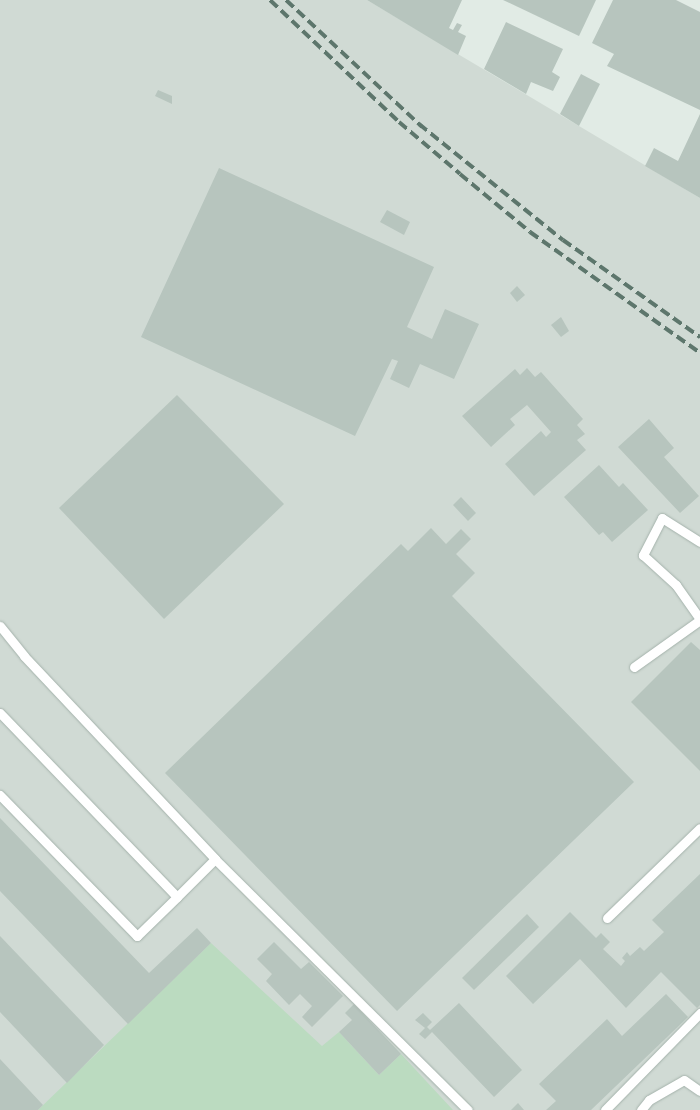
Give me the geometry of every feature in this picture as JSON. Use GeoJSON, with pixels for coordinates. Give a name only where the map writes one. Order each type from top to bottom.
{"type":"FeatureCollection","features":[{"type":"Feature","properties":{"kind":"lane"},"geometry":{"type":"LineString","coordinates":[[634,667],[700,619],[676,585],[643,555],[662,518],[700,542]]}},
{"type":"Feature","properties":{"kind":"lane"},"geometry":{"type":"LineString","coordinates":[[0,626],[24,656],[215,859],[468,1110]]}},
{"type":"Feature","properties":{"kind":"lane"},"geometry":{"type":"LineString","coordinates":[[0,713],[177,897]]}},
{"type":"Feature","properties":{"kind":"lane"},"geometry":{"type":"LineString","coordinates":[[0,795],[138,936],[215,859]]}},
{"type":"Feature","properties":{"kind":"lane"},"geometry":{"type":"LineString","coordinates":[[607,918],[700,828]]}},
{"type":"Feature","properties":{"kind":"lane"},"geometry":{"type":"LineString","coordinates":[[604,1110],[700,1013]]}},
{"type":"Feature","properties":{"kind":"lane"},"geometry":{"type":"LineString","coordinates":[[641,1110],[649,1100],[684,1080],[700,1091]]}},
{"type":"Feature","properties":{"kind":"shaded area"},"geometry":{"type":"Polygon","coordinates":[[[0,0],[367,0],[700,198],[700,1110],[0,1110],[0,0]]]}},
{"type":"Feature","properties":{"kind":"green space"},"geometry":{"type":"Polygon","coordinates":[[[211,943],[322,1046],[339,1032],[379,1075],[401,1054],[453,1110],[38,1110],[211,943]]]}},
{"type":"Feature","properties":{"kind":"building"},"geometry":{"type":"Polygon","coordinates":[[[367,0],[462,0],[449,28],[453,30],[457,23],[462,25],[458,32],[466,36],[458,55],[367,0]]]}},
{"type":"Feature","properties":{"kind":"building"},"geometry":{"type":"Polygon","coordinates":[[[503,0],[596,0],[579,36],[503,0]]]}},
{"type":"Feature","properties":{"kind":"building"},"geometry":{"type":"Polygon","coordinates":[[[613,0],[676,0],[700,12],[700,110],[607,66],[614,54],[592,43],[613,0]]]}},
{"type":"Feature","properties":{"kind":"building"},"geometry":{"type":"Polygon","coordinates":[[[506,22],[563,49],[552,72],[560,77],[553,91],[531,82],[526,94],[484,69],[506,22]]]}},
{"type":"Feature","properties":{"kind":"building"},"geometry":{"type":"Polygon","coordinates":[[[581,74],[600,84],[579,126],[560,114],[581,74]]]}},
{"type":"Feature","properties":{"kind":"building"},"geometry":{"type":"Polygon","coordinates":[[[158,90],[172,96],[172,104],[155,96],[158,90]]]}},
{"type":"Feature","properties":{"kind":"building"},"geometry":{"type":"Polygon","coordinates":[[[700,114],[700,198],[645,166],[654,148],[678,161],[700,114]]]}},
{"type":"Feature","properties":{"kind":"building"},"geometry":{"type":"Polygon","coordinates":[[[219,168],[434,267],[407,327],[432,339],[445,309],[479,324],[454,379],[420,364],[409,388],[390,379],[398,361],[392,359],[355,436],[141,337],[219,168]]]}},
{"type":"Feature","properties":{"kind":"building"},"geometry":{"type":"Polygon","coordinates":[[[387,210],[410,222],[404,235],[380,222],[387,210]]]}},
{"type":"Feature","properties":{"kind":"building"},"geometry":{"type":"Polygon","coordinates":[[[517,286],[525,295],[517,302],[510,293],[517,286]]]}},
{"type":"Feature","properties":{"kind":"building"},"geometry":{"type":"Polygon","coordinates":[[[561,317],[569,331],[561,337],[551,325],[561,317]]]}},
{"type":"Feature","properties":{"kind":"building"},"geometry":{"type":"Polygon","coordinates":[[[527,368],[535,377],[541,372],[583,419],[577,425],[585,434],[577,440],[586,450],[534,496],[505,464],[541,431],[546,437],[551,432],[527,405],[510,419],[515,425],[491,447],[462,416],[515,369],[520,375],[527,368]]]}},
{"type":"Feature","properties":{"kind":"building"},"geometry":{"type":"Polygon","coordinates":[[[177,395],[284,504],[164,619],[59,508],[177,395]]]}},
{"type":"Feature","properties":{"kind":"building"},"geometry":{"type":"Polygon","coordinates":[[[649,419],[674,448],[664,457],[699,496],[680,513],[618,447],[649,419]]]}},
{"type":"Feature","properties":{"kind":"building"},"geometry":{"type":"Polygon","coordinates":[[[599,465],[619,487],[623,483],[648,510],[612,542],[603,532],[599,535],[564,497],[599,465]]]}},
{"type":"Feature","properties":{"kind":"building"},"geometry":{"type":"Polygon","coordinates":[[[461,497],[476,513],[468,521],[453,505],[461,497]]]}},
{"type":"Feature","properties":{"kind":"building"},"geometry":{"type":"Polygon","coordinates":[[[431,528],[446,544],[461,529],[471,539],[456,554],[475,573],[452,596],[634,782],[397,1011],[165,773],[401,544],[408,551],[431,528]]]}},
{"type":"Feature","properties":{"kind":"building"},"geometry":{"type":"Polygon","coordinates":[[[691,642],[700,650],[700,771],[631,702],[691,642]]]}},
{"type":"Feature","properties":{"kind":"building"},"geometry":{"type":"Polygon","coordinates":[[[0,818],[149,973],[197,928],[211,943],[128,1024],[0,891],[0,818]]]}},
{"type":"Feature","properties":{"kind":"building"},"geometry":{"type":"Polygon","coordinates":[[[700,874],[700,1005],[697,1008],[661,972],[626,1008],[580,959],[533,1004],[506,976],[570,912],[596,938],[601,933],[610,942],[603,949],[621,966],[625,961],[622,958],[627,952],[630,956],[640,947],[644,951],[664,932],[652,920],[700,874]]]}},
{"type":"Feature","properties":{"kind":"building"},"geometry":{"type":"Polygon","coordinates":[[[527,914],[539,927],[474,990],[462,978],[527,914]]]}},
{"type":"Feature","properties":{"kind":"building"},"geometry":{"type":"Polygon","coordinates":[[[0,936],[104,1045],[67,1083],[0,1012],[0,936]]]}},
{"type":"Feature","properties":{"kind":"building"},"geometry":{"type":"Polygon","coordinates":[[[274,942],[301,969],[309,962],[343,996],[312,1027],[302,1017],[312,1006],[300,994],[289,1005],[266,981],[272,974],[257,959],[274,942]]]}},
{"type":"Feature","properties":{"kind":"building"},"geometry":{"type":"Polygon","coordinates":[[[666,994],[688,1017],[591,1110],[546,1110],[556,1101],[539,1084],[607,1019],[622,1036],[666,994]]]}},
{"type":"Feature","properties":{"kind":"building"},"geometry":{"type":"Polygon","coordinates":[[[459,1003],[522,1070],[494,1097],[432,1032],[425,1039],[419,1034],[425,1028],[415,1020],[423,1013],[432,1022],[427,1027],[430,1030],[459,1003]]]}},
{"type":"Feature","properties":{"kind":"building"},"geometry":{"type":"Polygon","coordinates":[[[354,1004],[401,1054],[379,1075],[339,1032],[352,1020],[345,1013],[354,1004]]]}},
{"type":"Feature","properties":{"kind":"building"},"geometry":{"type":"Polygon","coordinates":[[[0,1059],[43,1105],[38,1110],[0,1110],[0,1059]]]}},
{"type":"Feature","properties":{"kind":"building"},"geometry":{"type":"Polygon","coordinates":[[[518,1103],[524,1110],[511,1110],[518,1103]]]}},
{"type":"Feature","properties":{"kind":"railway"},"geometry":{"type":"LineString","coordinates":[[270,0],[399,122],[530,232],[700,353]]}},
{"type":"Feature","properties":{"kind":"railway"},"geometry":{"type":"LineString","coordinates":[[286,0],[422,127]]}},
{"type":"Feature","properties":{"kind":"railway"},"geometry":{"type":"LineString","coordinates":[[419,124],[563,240],[700,337]]}}]}
